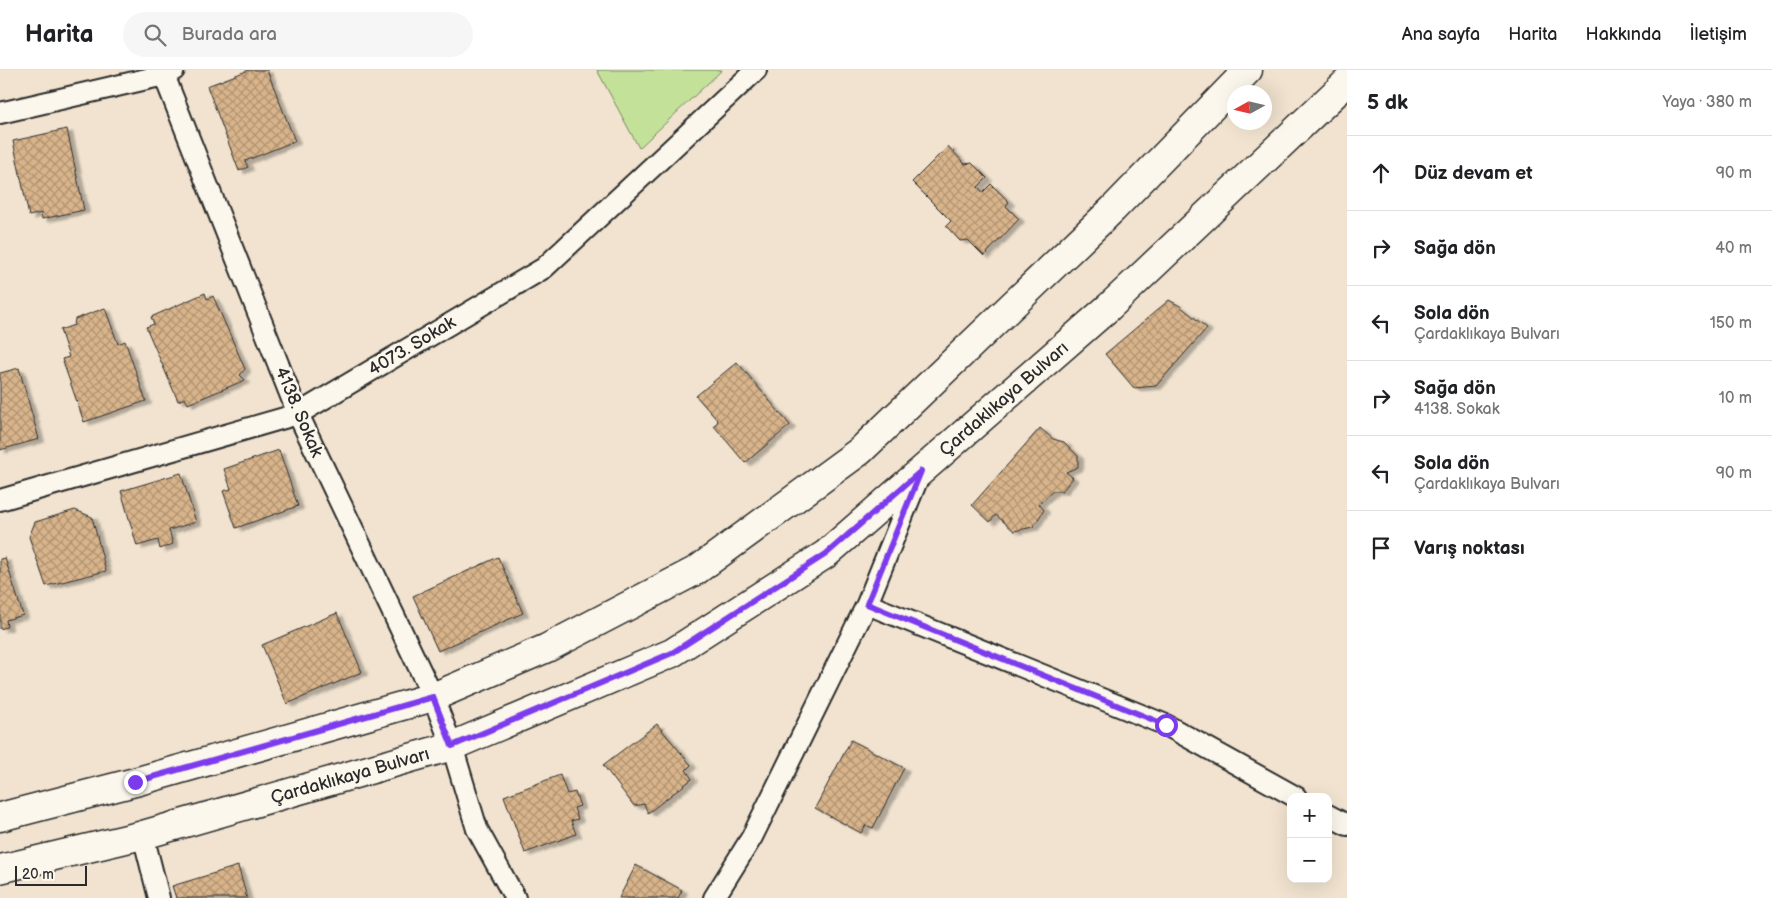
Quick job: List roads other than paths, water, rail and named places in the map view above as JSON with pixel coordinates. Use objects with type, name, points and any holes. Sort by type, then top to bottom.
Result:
[{"type":"main road","points":[[0,817],[135,782],[433,697],[547,648],[697,570],[860,450],[1113,209],[1248,70]]},
{"type":"main road","name":"Çardaklıkaya Bulvarı","points":[[0,869],[143,835],[452,746],[672,653],[826,554],[1109,307],[1347,82]]},
{"type":"street","name":"4073. Sokak","points":[[0,500],[298,414],[544,268],[756,70]]},
{"type":"street","name":"4138. Sokak","points":[[166,72],[298,414],[433,697],[452,746],[477,829],[515,898]]},
{"type":"street","points":[[0,113],[166,72]]},
{"type":"street","points":[[714,898],[752,837],[867,604],[921,471]]},
{"type":"street","points":[[867,604],[1166,725],[1289,793]]},
{"type":"street","points":[[1332,817],[1347,825]]},
{"type":"street","points":[[143,835],[159,898]]}]
